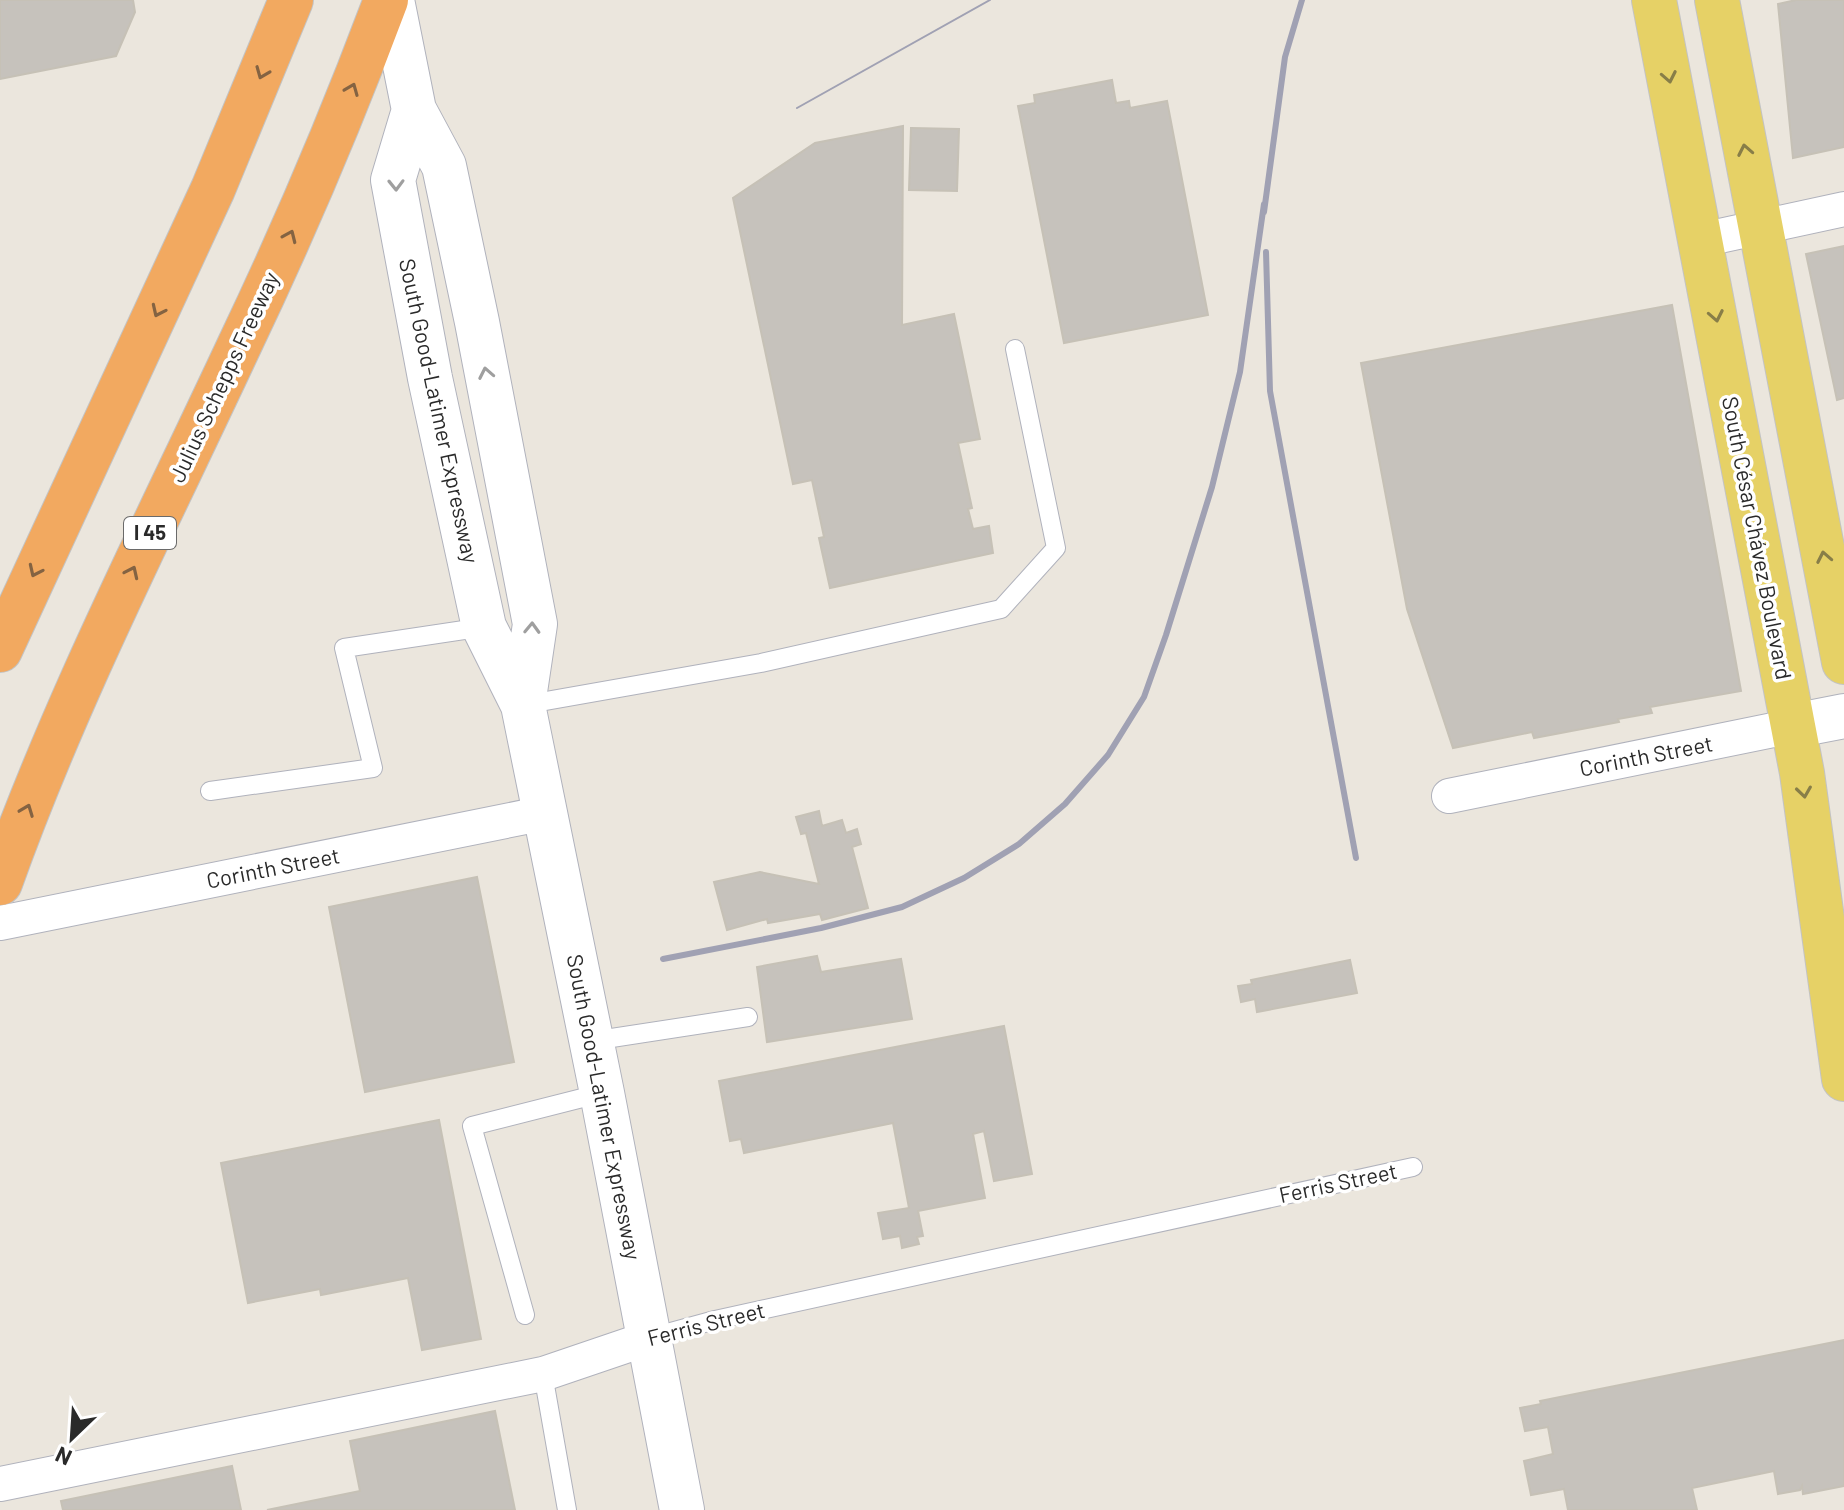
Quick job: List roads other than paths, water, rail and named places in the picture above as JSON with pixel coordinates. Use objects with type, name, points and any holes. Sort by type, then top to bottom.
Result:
[{"type":"highway","points":[[0,650],[207,203],[291,0]]},
{"type":"highway","name":"Julius Schepps Freeway","points":[[0,883],[64,720],[312,187],[389,0]]},
{"type":"main road","name":"South Good-Latimer Expressway","points":[[389,0],[414,110],[444,166],[535,624],[523,705]]},
{"type":"main road","name":"South César Chávez Boulevard","points":[[1654,0],[1802,773],[1844,1079]]},
{"type":"main road","points":[[1717,0],[1844,662]]},
{"type":"main road","name":"South Good-Latimer Expressway","points":[[414,110],[393,180],[430,378],[484,627],[523,705],[592,1041],[682,1510]]},
{"type":"main road","name":"Corinth Street","points":[[1793,726],[1844,716]]},
{"type":"street","points":[[1701,240],[1844,209]]},
{"type":"street","name":"Corinth Street","points":[[1449,796],[1793,726]]},
{"type":"street","name":"Corinth Street","points":[[0,923],[545,813]]},
{"type":"street","name":"Ferris Street","points":[[0,1484],[543,1374],[649,1338]]},
{"type":"lane","points":[[523,705],[761,663],[1001,609],[1056,548],[1015,349]]},
{"type":"lane","points":[[210,791],[373,768],[344,648],[484,627]]},
{"type":"lane","points":[[592,1041],[748,1017]]},
{"type":"lane","points":[[525,1315],[472,1126],[602,1093]]},
{"type":"lane","name":"Ferris Street","points":[[649,1338],[715,1320],[1413,1167]]},
{"type":"lane","points":[[543,1374],[567,1510]]},
{"type":"tram line","points":[[797,108],[990,0]]},
{"type":"railway","points":[[1264,212],[1285,57],[1302,0]]},
{"type":"railway","points":[[663,959],[821,928],[902,907],[964,878],[1019,844],[1065,804],[1108,755],[1144,697],[1212,487],[1240,372],[1264,204]]},
{"type":"railway","points":[[1266,252],[1270,391],[1356,858]]}]
